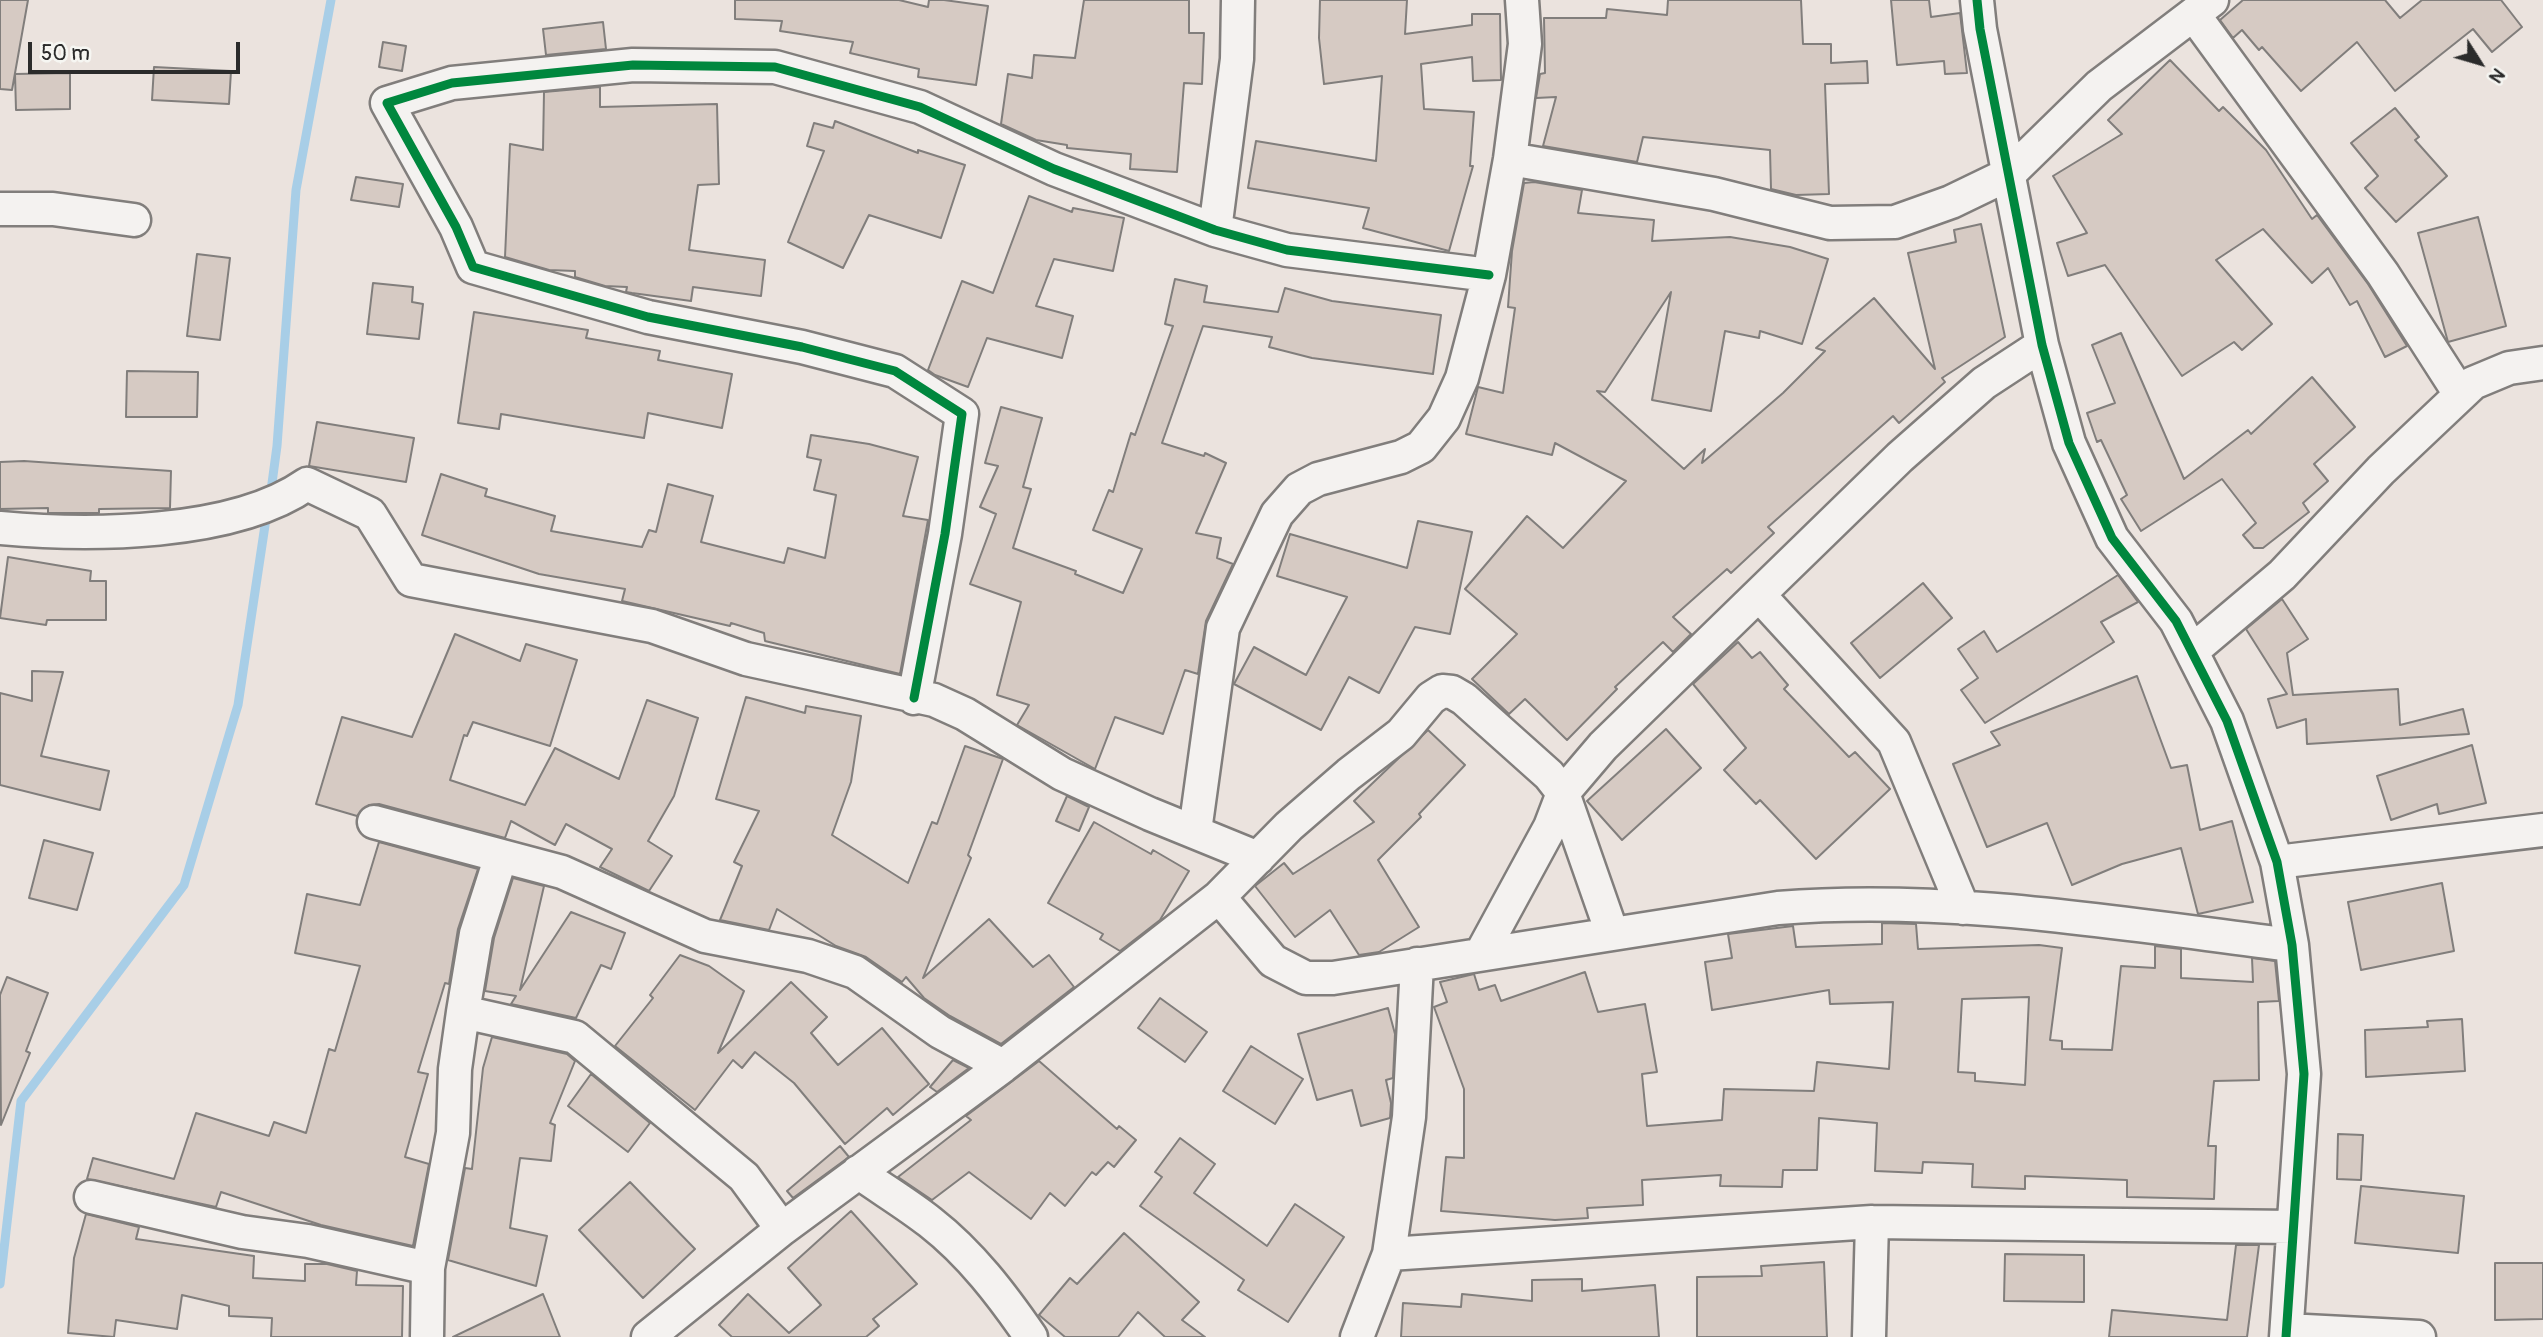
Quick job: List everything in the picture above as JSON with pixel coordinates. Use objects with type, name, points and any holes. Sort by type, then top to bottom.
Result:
[{"type":"street","points":[[1215,230],[1237,59],[1238,0]]},
{"type":"street","points":[[1195,831],[1223,628],[1278,514],[1299,489],[1341,470],[1401,457],[1421,447],[1444,418],[1462,379],[1489,275],[1510,159],[1525,44],[1522,0]]},
{"type":"street","points":[[1977,0],[1980,29],[2042,345],[2069,443],[2112,538],[2176,621],[2227,720],[2277,862],[2292,945],[2304,1074],[2286,1334],[2419,1337]]},
{"type":"street","points":[[1510,159],[1714,194],[1830,223],[1872,225],[1918,216],[2009,174],[2099,86],[2203,7],[2383,274],[2460,394]]},
{"type":"street","points":[[914,698],[945,534],[962,414],[895,371],[802,346],[648,317],[473,267],[456,227],[387,103],[452,83],[633,65],[775,67],[920,107],[1055,169],[1215,230],[1287,250],[1489,275]]},
{"type":"street","points":[[0,209],[53,209],[134,220]]},
{"type":"street","points":[[1481,954],[1550,827],[1563,793],[1603,746],[1900,457],[1984,383],[2042,345]]},
{"type":"street","points":[[2192,651],[2282,575],[2381,470],[2473,383],[2509,368],[2543,363]]},
{"type":"street","points":[[0,528],[65,534],[228,518],[287,498],[307,484],[370,514],[411,580],[652,626],[746,659],[914,698],[934,700],[965,714],[1062,774],[1258,858]]},
{"type":"street","points":[[1759,595],[1894,742],[1963,908]]},
{"type":"street","points":[[648,1337],[782,1230],[1003,1066],[1219,897],[1349,774],[1401,734],[1430,698],[1442,691],[1452,692],[1464,699],[1549,775],[1563,793],[1612,933]]},
{"type":"street","points":[[374,822],[562,872],[705,936],[808,956],[855,972],[940,1032],[1003,1066]]},
{"type":"street","points":[[2277,862],[2543,830]]},
{"type":"street","points":[[427,1337],[428,1268],[453,1133],[455,1069],[475,934],[501,856]]},
{"type":"street","points":[[1219,897],[1273,961],[1306,978],[1333,978],[1778,908],[1851,902],[1963,908],[2080,919],[2292,945]]},
{"type":"street","points":[[1357,1337],[1389,1254],[1409,1117],[1417,964]]},
{"type":"street","points":[[463,1012],[575,1037],[744,1177],[782,1230]]},
{"type":"street","points":[[858,1172],[931,1223],[963,1252],[990,1280],[1031,1337]]},
{"type":"street","points":[[91,1197],[242,1232],[308,1241],[428,1268]]},
{"type":"street","points":[[1389,1254],[1872,1222],[2293,1227]]},
{"type":"street","points":[[1869,1337],[1872,1222]]},
{"type":"building","points":[[0,0],[28,0],[12,90],[0,89]]},
{"type":"building","points":[[735,0],[899,0],[928,7],[929,0],[944,0],[988,6],[976,85],[918,77],[919,69],[850,53],[853,42],[780,31],[782,21],[735,19]]},
{"type":"building","points":[[1084,0],[1189,0],[1189,33],[1204,33],[1202,84],[1184,83],[1177,172],[1130,169],[1131,154],[1067,148],[1067,145],[1036,140],[1001,124],[1008,74],[1032,78],[1034,55],[1075,58]]},
{"type":"building","points":[[1320,0],[1407,0],[1405,34],[1472,25],[1472,14],[1500,14],[1501,80],[1473,81],[1472,57],[1421,64],[1424,109],[1474,112],[1470,166],[1473,166],[1449,251],[1363,228],[1369,208],[1248,188],[1256,141],[1376,161],[1382,76],[1324,84],[1319,38]]},
{"type":"building","points":[[1668,0],[1801,0],[1803,44],[1831,44],[1831,63],[1867,61],[1868,83],[1825,84],[1829,194],[1796,195],[1771,189],[1770,150],[1643,137],[1637,162],[1543,146],[1556,97],[1536,98],[1540,74],[1545,73],[1544,18],[1606,18],[1607,9],[1667,15]]},
{"type":"building","points":[[1891,0],[1929,0],[1931,17],[1960,13],[1967,73],[1945,74],[1944,61],[1897,65]]},
{"type":"building","points":[[2243,0],[2385,0],[2400,18],[2422,0],[2501,0],[2522,27],[2492,52],[2473,29],[2395,91],[2357,42],[2301,91],[2262,47],[2259,50],[2242,30],[2233,38],[2220,20]]},
{"type":"building","points":[[603,22],[606,49],[546,55],[543,29]]},
{"type":"building","points":[[383,42],[406,46],[402,71],[379,67]]},
{"type":"building","points":[[2170,60],[2219,111],[2223,107],[2266,150],[2312,219],[2317,215],[2368,284],[2407,346],[2385,357],[2357,301],[2350,305],[2328,268],[2312,283],[2263,229],[2216,260],[2272,324],[2242,350],[2234,342],[2182,376],[2105,265],[2068,276],[2057,243],[2087,233],[2053,176],[2122,134],[2108,120]]},
{"type":"building","points":[[154,67],[231,71],[229,104],[152,100]]},
{"type":"building","points":[[70,73],[70,109],[16,110],[15,74]]},
{"type":"building","points":[[600,87],[600,107],[717,104],[719,184],[698,185],[689,250],[765,260],[761,296],[693,287],[691,301],[632,293],[626,292],[627,287],[605,286],[575,277],[575,271],[549,270],[505,257],[510,144],[543,150],[544,92]]},
{"type":"building","points":[[2395,108],[2419,137],[2415,140],[2447,176],[2396,222],[2365,188],[2378,176],[2351,143]]},
{"type":"building","points":[[835,121],[918,153],[918,150],[965,165],[941,238],[869,215],[843,268],[788,242],[824,151],[807,146],[814,123],[833,128]]},
{"type":"building","points":[[356,177],[403,184],[399,207],[351,200]]},
{"type":"building","points":[[1534,182],[1582,190],[1578,213],[1654,220],[1652,241],[1730,237],[1790,247],[1828,259],[1802,344],[1760,331],[1759,338],[1725,331],[1711,411],[1652,400],[1671,292],[1605,392],[1597,391],[1684,469],[1705,449],[1702,463],[1783,393],[1825,351],[1816,348],[1874,298],[1935,369],[1908,253],[1956,242],[1954,230],[1981,224],[2005,337],[1942,378],[1945,382],[1899,423],[1893,416],[1768,527],[1774,533],[1731,573],[1727,569],[1673,617],[1691,634],[1673,652],[1663,642],[1615,687],[1617,689],[1567,740],[1525,699],[1509,714],[1472,679],[1517,634],[1465,589],[1527,516],[1563,548],[1626,481],[1555,443],[1552,455],[1466,434],[1478,387],[1503,393],[1515,308],[1508,307],[1512,251],[1524,183]]},
{"type":"building","points":[[1029,196],[1072,212],[1073,208],[1124,218],[1113,271],[1054,259],[1036,306],[1073,316],[1062,358],[987,338],[968,387],[935,375],[928,370],[962,281],[993,293]]},
{"type":"building","points":[[2478,217],[2506,326],[2448,342],[2418,233]]},
{"type":"building","points":[[197,254],[230,258],[220,340],[187,336]]},
{"type":"building","points":[[1175,279],[1207,286],[1204,302],[1278,312],[1285,288],[1332,301],[1441,315],[1433,374],[1312,358],[1269,347],[1272,337],[1203,326],[1162,443],[1204,456],[1205,453],[1226,463],[1196,533],[1221,538],[1217,558],[1233,564],[1206,621],[1198,674],[1185,670],[1163,734],[1115,717],[1095,769],[1017,725],[1029,705],[997,695],[1021,602],[970,584],[996,514],[980,507],[998,466],[985,463],[1001,407],[1042,418],[1023,487],[1031,489],[1013,548],[1076,571],[1075,574],[1123,593],[1142,549],[1093,530],[1109,490],[1113,492],[1131,433],[1135,435],[1173,326],[1165,324]]},
{"type":"building","points":[[373,283],[413,287],[412,302],[423,304],[419,339],[367,334]]},
{"type":"building","points":[[474,312],[588,330],[586,338],[660,351],[658,360],[732,374],[722,428],[648,413],[644,438],[501,414],[499,429],[458,423]]},
{"type":"building","points":[[2121,333],[2184,479],[2248,430],[2251,434],[2312,377],[2355,427],[2314,464],[2328,481],[2303,503],[2309,512],[2263,548],[2254,548],[2243,535],[2256,523],[2222,479],[2141,531],[2121,499],[2127,495],[2101,440],[2097,442],[2087,413],[2115,403],[2092,345]]},
{"type":"building","points":[[127,371],[198,372],[197,417],[126,417]]},
{"type":"building","points":[[317,422],[414,438],[406,482],[309,466]]},
{"type":"building","points":[[811,435],[869,444],[918,457],[903,516],[928,520],[900,674],[765,641],[764,633],[731,623],[730,626],[622,601],[625,589],[539,574],[422,535],[441,474],[487,489],[485,496],[555,516],[551,531],[642,547],[649,530],[656,532],[668,484],[713,496],[701,542],[784,563],[788,548],[825,558],[836,495],[814,490],[821,460],[807,457]]},
{"type":"building","points":[[24,461],[171,471],[170,508],[99,509],[99,513],[48,513],[48,508],[0,509],[0,462]]},
{"type":"building","points":[[1418,521],[1472,532],[1450,634],[1415,627],[1379,693],[1349,677],[1321,730],[1234,684],[1254,647],[1306,675],[1347,597],[1277,576],[1290,534],[1407,568]]},
{"type":"building","points":[[8,557],[91,571],[90,581],[106,581],[106,620],[47,620],[46,625],[0,618]]},
{"type":"building","points":[[2118,575],[2138,602],[2101,622],[2114,642],[1985,723],[1961,690],[1978,678],[1958,649],[1984,631],[1997,652]]},
{"type":"building","points":[[1923,583],[1952,618],[1880,678],[1851,643]]},
{"type":"building","points":[[2282,599],[2308,639],[2287,653],[2293,695],[2398,689],[2400,725],[2463,709],[2469,734],[2307,744],[2306,719],[2277,728],[2268,699],[2287,694],[2246,629]]},
{"type":"building","points":[[455,634],[520,661],[526,644],[577,660],[550,746],[473,722],[467,736],[464,735],[450,780],[525,805],[555,748],[619,779],[647,700],[698,718],[674,796],[648,841],[672,856],[649,891],[600,867],[612,849],[566,824],[555,845],[511,821],[505,838],[379,804],[369,805],[357,816],[316,804],[342,717],[412,737]]},
{"type":"building","points":[[1738,642],[1752,658],[1760,652],[1788,685],[1784,689],[1849,757],[1855,752],[1890,789],[1816,859],[1760,800],[1756,804],[1724,770],[1746,748],[1693,684]]},
{"type":"building","points":[[32,671],[63,672],[41,756],[109,771],[100,810],[0,785],[0,693],[32,701]]},
{"type":"building","points":[[2137,676],[2171,768],[2187,765],[2200,830],[2232,821],[2253,902],[2198,914],[2181,848],[2122,864],[2072,885],[2047,823],[1987,847],[1953,764],[2000,745],[1991,732]]},
{"type":"building","points":[[746,697],[805,713],[806,706],[861,716],[851,782],[832,835],[908,883],[932,822],[937,824],[965,746],[1003,759],[968,855],[971,858],[923,978],[989,919],[1033,967],[1049,955],[1074,987],[1001,1044],[950,1016],[924,998],[906,977],[902,982],[866,957],[836,946],[777,909],[769,930],[720,920],[742,866],[734,862],[759,811],[716,799]]},
{"type":"building","points":[[1666,729],[1701,768],[1622,840],[1587,801]]},
{"type":"building","points":[[1428,730],[1465,765],[1419,814],[1421,817],[1378,860],[1419,927],[1379,952],[1359,955],[1330,910],[1295,937],[1255,886],[1284,863],[1293,874],[1374,822],[1354,801]]},
{"type":"building","points":[[2472,745],[2486,803],[2439,814],[2437,804],[2391,820],[2377,776]]},
{"type":"building","points":[[1067,796],[1089,807],[1079,831],[1056,821]]},
{"type":"building","points":[[1094,822],[1151,854],[1153,850],[1189,871],[1160,920],[1120,951],[1100,939],[1103,934],[1048,903]]},
{"type":"building","points":[[44,840],[93,853],[77,910],[29,898]]},
{"type":"building","points":[[379,842],[478,869],[458,929],[449,984],[445,983],[418,1072],[428,1074],[405,1157],[429,1164],[413,1246],[321,1225],[221,1192],[216,1207],[87,1179],[93,1158],[174,1179],[196,1113],[269,1136],[274,1122],[306,1133],[329,1049],[335,1051],[360,966],[295,953],[307,894],[360,905]]},
{"type":"building","points":[[513,878],[544,886],[520,990],[571,912],[625,933],[611,969],[601,965],[576,1018],[511,1004],[516,996],[485,991],[494,938]]},
{"type":"building","points":[[2442,883],[2454,951],[2361,970],[2348,902]]},
{"type":"building","points":[[1882,923],[1916,924],[1918,949],[2039,945],[2062,948],[2050,1040],[2062,1041],[2062,1049],[2112,1050],[2121,966],[2155,968],[2155,946],[2181,949],[2181,978],[2253,982],[2252,958],[2275,961],[2279,1001],[2258,1002],[2259,1080],[2214,1081],[2208,1146],[2216,1146],[2214,1199],[2127,1197],[2127,1180],[2025,1176],[2025,1189],[1972,1187],[1973,1164],[1923,1162],[1922,1173],[1875,1171],[1877,1123],[1819,1118],[1817,1170],[1783,1170],[1782,1187],[1720,1186],[1721,1175],[1642,1180],[1643,1205],[1587,1208],[1588,1218],[1555,1220],[1441,1211],[1446,1157],[1464,1158],[1464,1089],[1434,1007],[1447,1002],[1440,982],[1474,974],[1479,990],[1495,985],[1501,1001],[1585,972],[1598,1012],[1645,1004],[1657,1072],[1642,1074],[1647,1126],[1722,1120],[1724,1089],[1814,1091],[1817,1062],[1889,1069],[1893,1002],[1830,1004],[1829,990],[1712,1010],[1705,962],[1732,958],[1728,934],[1793,926],[1796,947],[1882,944]],"holes":[[[2029,997],[2025,1085],[1975,1081],[1975,1073],[1958,1072],[1962,999]]]},
{"type":"building","points":[[680,955],[709,966],[744,991],[718,1053],[791,982],[827,1017],[811,1033],[838,1065],[882,1028],[929,1084],[893,1115],[887,1108],[845,1144],[794,1083],[755,1052],[742,1068],[733,1060],[695,1110],[615,1046],[653,998],[650,995]]},
{"type":"building","points":[[7,977],[48,993],[26,1051],[30,1053],[1,1125],[0,995]]},
{"type":"building","points":[[1160,998],[1207,1032],[1185,1062],[1138,1028]]},
{"type":"building","points":[[1388,1008],[1395,1034],[1393,1078],[1386,1080],[1391,1103],[1390,1118],[1361,1126],[1352,1090],[1317,1100],[1298,1034]]},
{"type":"building","points":[[2462,1019],[2465,1071],[2366,1077],[2365,1030],[2428,1027],[2427,1021]]},
{"type":"building","points":[[492,1037],[567,1054],[575,1061],[550,1123],[555,1125],[551,1161],[520,1158],[510,1228],[547,1236],[536,1286],[448,1260],[465,1168],[472,1169],[483,1068]]},
{"type":"building","points":[[1251,1046],[1303,1079],[1275,1124],[1223,1091]]},
{"type":"building","points":[[953,1060],[969,1068],[937,1092],[930,1087]]},
{"type":"building","points":[[1039,1061],[1117,1129],[1119,1126],[1136,1140],[1114,1167],[1108,1162],[1096,1175],[1092,1172],[1065,1206],[1050,1193],[1031,1219],[969,1172],[932,1200],[898,1177],[971,1120],[966,1116]]},
{"type":"building","points":[[591,1074],[650,1123],[628,1152],[568,1106]]},
{"type":"building","points":[[2338,1134],[2363,1135],[2361,1180],[2337,1179]]},
{"type":"building","points":[[1180,1138],[1215,1164],[1194,1193],[1267,1246],[1295,1204],[1344,1237],[1288,1322],[1238,1290],[1244,1280],[1140,1206],[1162,1177],[1155,1172]]},
{"type":"building","points":[[840,1146],[849,1157],[793,1198],[787,1191]]},
{"type":"building","points":[[630,1182],[695,1249],[643,1298],[579,1230]]},
{"type":"building","points":[[2361,1186],[2464,1196],[2458,1253],[2355,1243]]},
{"type":"building","points":[[851,1211],[917,1284],[873,1319],[879,1326],[866,1337],[732,1337],[719,1325],[748,1294],[789,1333],[821,1305],[788,1268]]},
{"type":"building","points":[[86,1214],[139,1227],[136,1239],[254,1256],[253,1278],[305,1281],[305,1264],[327,1264],[357,1271],[356,1285],[403,1286],[402,1337],[271,1337],[272,1318],[229,1316],[229,1306],[182,1295],[177,1329],[116,1320],[114,1337],[68,1333],[74,1258]]},
{"type":"building","points":[[1124,1233],[1199,1302],[1182,1320],[1205,1337],[1165,1337],[1138,1312],[1118,1337],[1065,1337],[1039,1315],[1070,1278],[1077,1284]]},
{"type":"building","points":[[2236,1245],[2259,1245],[2247,1337],[2109,1337],[2112,1310],[2227,1320]]},
{"type":"building","points":[[2005,1254],[2084,1255],[2084,1302],[2004,1301]]},
{"type":"building","points":[[1824,1262],[1827,1337],[1697,1337],[1697,1277],[1762,1276],[1761,1266]]},
{"type":"building","points":[[2495,1263],[2543,1263],[2543,1319],[2495,1320]]},
{"type":"building","points":[[1582,1279],[1582,1291],[1655,1285],[1659,1337],[1401,1337],[1403,1303],[1461,1307],[1462,1294],[1532,1301],[1532,1280]]},
{"type":"building","points":[[543,1294],[560,1337],[453,1337]]},
{"type":"waterway","points":[[270,498],[277,446],[296,190],[331,0]]},
{"type":"waterway","points":[[0,1284],[21,1101],[184,885],[238,705],[267,512]]},
{"type":"cycle path","points":[[1977,0],[1980,29],[2042,345],[2069,443],[2112,538],[2176,621],[2227,721],[2277,862],[2292,945],[2304,1074],[2286,1337]]},
{"type":"cycle path","points":[[914,698],[945,534],[962,414],[895,371],[802,347],[648,317],[473,267],[456,227],[387,103],[452,83],[633,65],[775,67],[920,107],[1054,169],[1215,230],[1287,250],[1489,275]]}]
